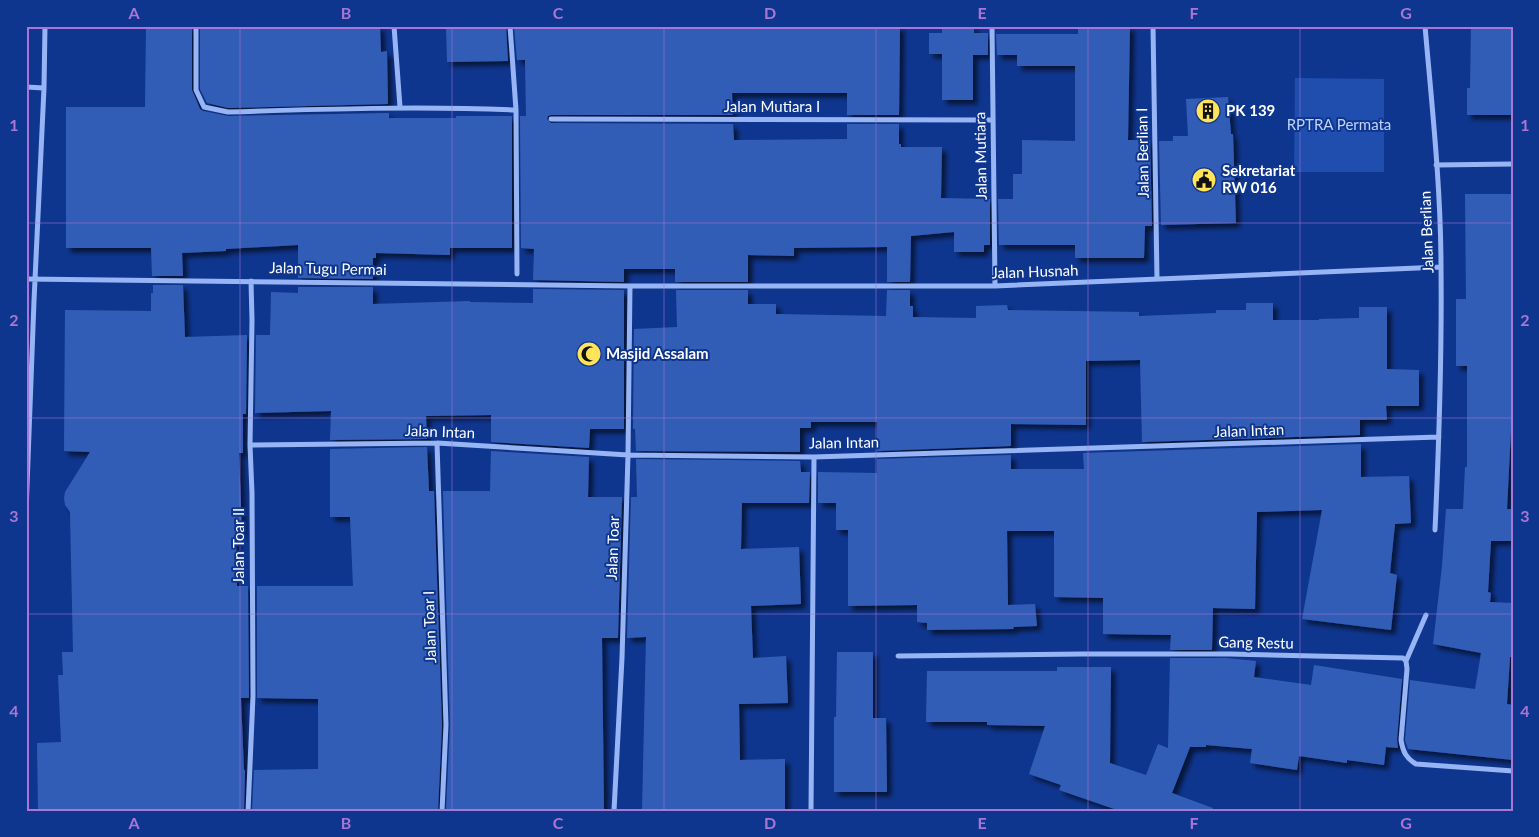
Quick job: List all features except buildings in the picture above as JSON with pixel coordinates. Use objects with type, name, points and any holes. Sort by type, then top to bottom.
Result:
[{"type":"street","points":[[26,513],[45,26]]},
{"type":"street","points":[[196,26],[196,90],[204,107],[228,112],[400,107],[516,110]]},
{"type":"street","points":[[394,26],[400,107]]},
{"type":"street","points":[[510,26],[516,110],[517,274]]},
{"type":"street","name":"Jalan Mutiara","points":[[992,26],[995,286]]},
{"type":"street","name":"Jalan Berlian I","points":[[1153,26],[1157,279]]},
{"type":"street","name":"Jalan Berlian","points":[[1425,26],[1442,267],[1436,530]]},
{"type":"street","points":[[26,87],[44,88]]},
{"type":"street","name":"Jalan Mutiara I","points":[[551,118],[992,120]]},
{"type":"street","points":[[1436,165],[1513,164]]},
{"type":"street","name":"Jalan Husnah","points":[[630,286],[995,286],[1442,267]]},
{"type":"street","name":"Jalan Tugu Permai","points":[[26,279],[630,286]]},
{"type":"street","name":"Jalan Toar II","points":[[248,811],[253,696],[250,445],[251,281]]},
{"type":"street","name":"Jalan Toar","points":[[614,811],[622,658],[628,455],[630,286]]},
{"type":"street","name":"Jalan Intan","points":[[250,445],[437,443],[628,455],[814,457],[1439,437]]},
{"type":"street","name":"Jalan Toar I","points":[[437,443],[446,726],[442,811]]},
{"type":"street","points":[[811,811],[814,457]]},
{"type":"street","points":[[1426,615],[1406,661],[1402,750],[1416,764],[1513,771]]},
{"type":"street","name":"Gang Restu","points":[[898,656],[1230,654],[1403,658],[1406,661]]},
{"type":"green space","name":"RPTRA Permata","points":[[1295,78],[1384,79],[1384,172],[1294,172]]},
{"type":"place","name":"PK 139","points":[[1208,111]]},
{"type":"place","name":"Sekretariat RW 016","points":[[1204,180]]},
{"type":"place","name":"Masjid Assalam","points":[[589,354]]}]
